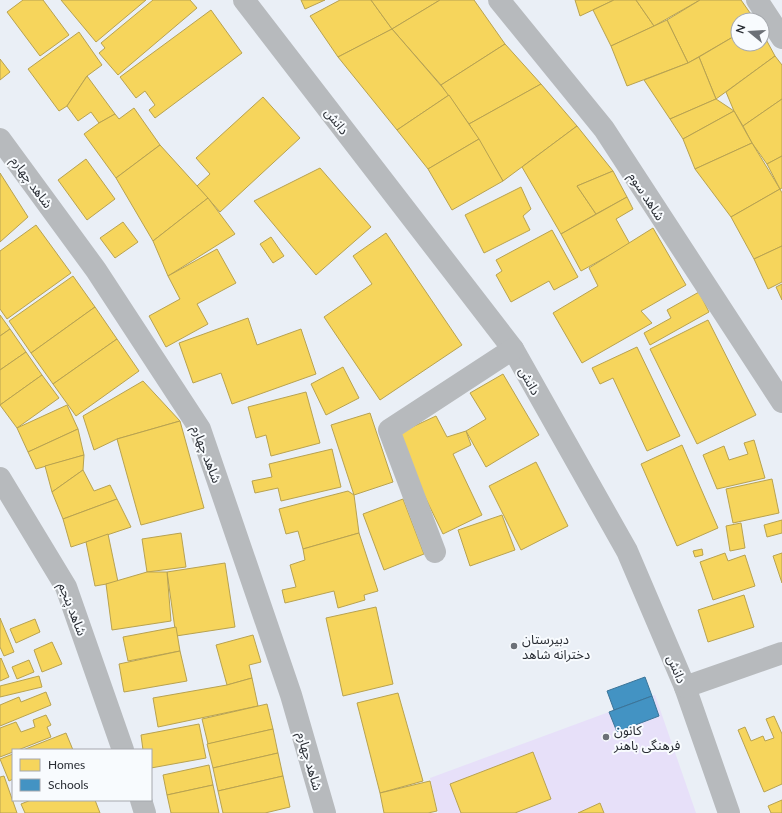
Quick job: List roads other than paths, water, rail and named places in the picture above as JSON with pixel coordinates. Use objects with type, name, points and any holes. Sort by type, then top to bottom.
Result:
[{"type":"street","name":"دانش","points":[[244,0],[512,350],[627,551],[685,687],[729,813]]},
{"type":"street","name":"شاهد سوم","points":[[499,0],[604,129],[782,402]]},
{"type":"street","points":[[757,0],[782,38]]},
{"type":"street","name":"شاهد چهارم","points":[[0,139],[96,270],[200,429],[291,695],[325,813]]},
{"type":"street","points":[[434,552],[389,430],[512,350]]},
{"type":"street","name":"شاهد پنجم","points":[[0,478],[66,586],[123,749]]},
{"type":"street","points":[[685,687],[782,653]]},
{"type":"street","points":[[141,801],[145,813]]},
{"type":"place","name":"دبیرستان دخترانه شاهد","points":[[514,646]]},
{"type":"place","name":"کانون فرهنگی باهنر","points":[[606,737]]}]
